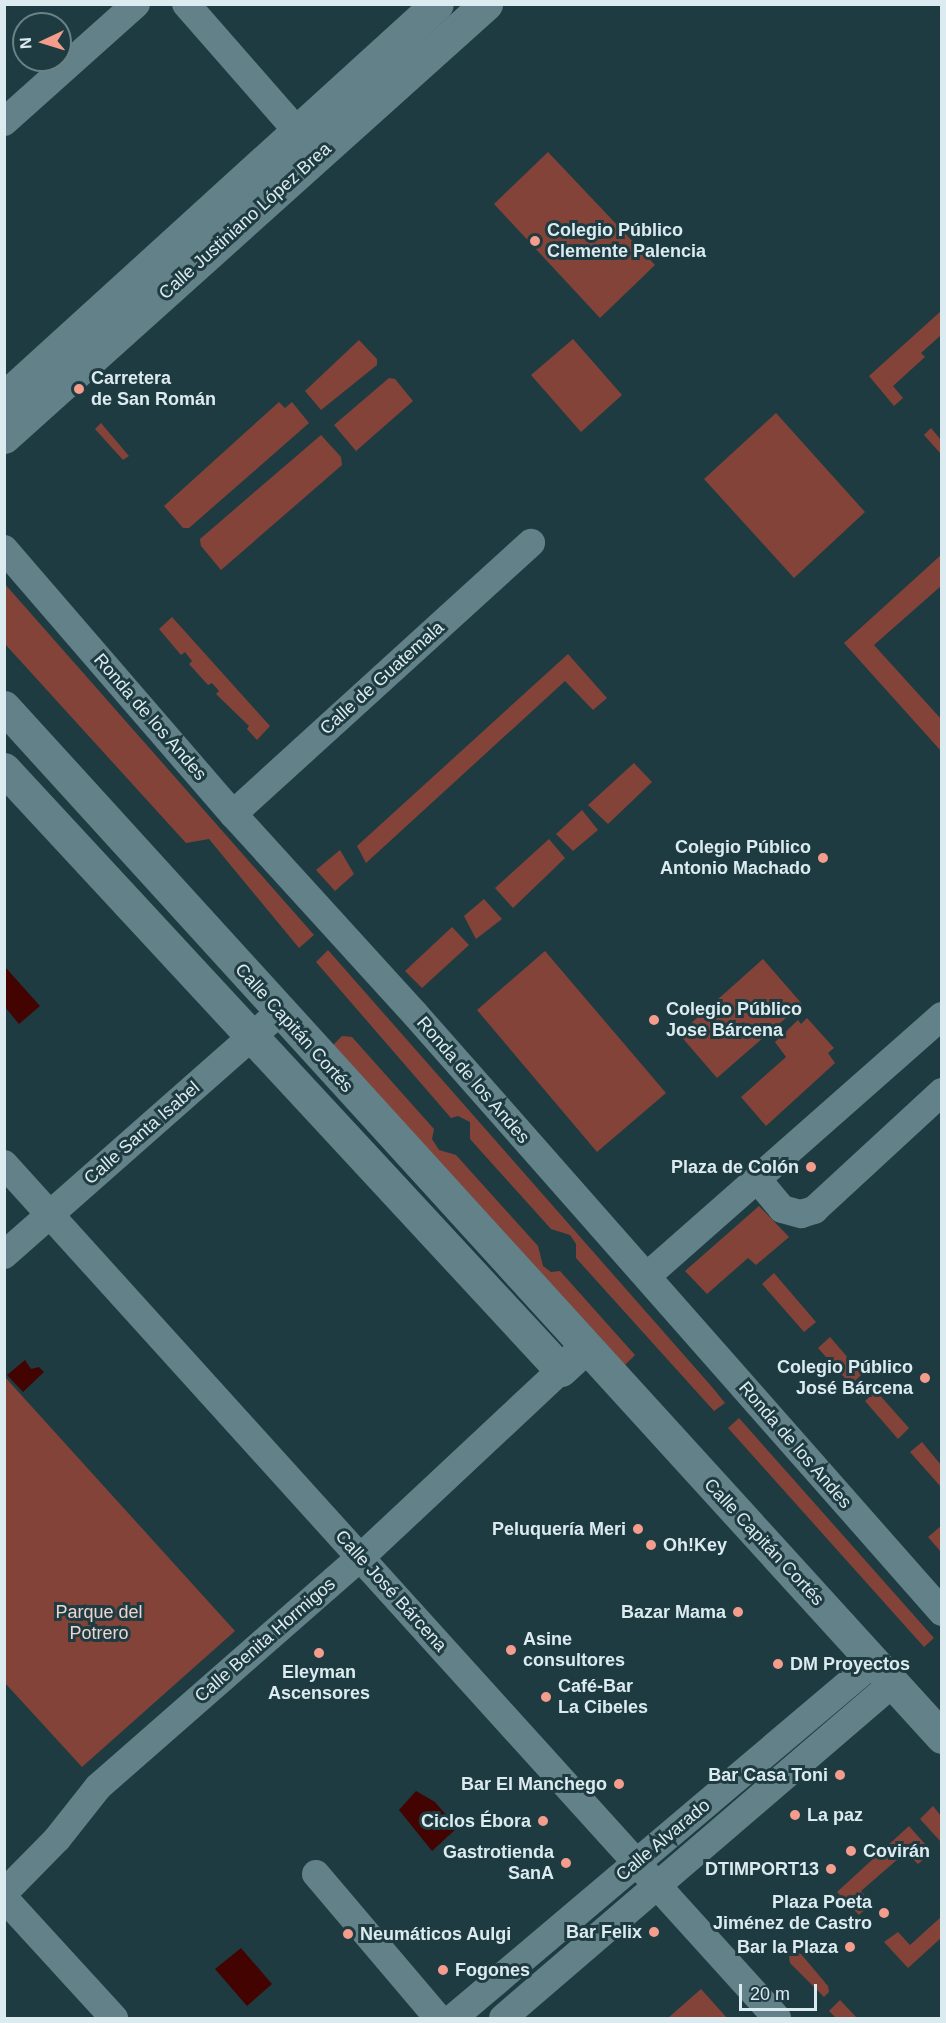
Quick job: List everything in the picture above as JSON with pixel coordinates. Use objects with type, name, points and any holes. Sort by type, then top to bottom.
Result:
[{"type":"street","points":[[4,122],[135,4]]},
{"type":"street","points":[[186,4],[298,132]]},
{"type":"street","name":"Calle Justiniano López Brea","points":[[4,398],[437,4]]},
{"type":"street","name":"Calle Justiniano López Brea","points":[[4,437],[486,4]]},
{"type":"street","name":"Calle de Guatemala","points":[[233,814],[531,543]]},
{"type":"street","name":"Ronda de los Andes","points":[[4,549],[233,814],[647,1276],[942,1612]]},
{"type":"street","name":"Calle Capitán Cortés","points":[[4,707],[942,1737]]},
{"type":"street","name":"Calle Capitán Cortés","points":[[4,769],[561,1370]]},
{"type":"street","name":"Calle Santa Isabel","points":[[4,1256],[280,1012]]},
{"type":"street","points":[[647,1276],[942,1016]]},
{"type":"street","points":[[754,1182],[782,1209],[801,1214],[814,1210],[942,1092]]},
{"type":"street","name":"Calle José Bárcena","points":[[4,1164],[777,2019]]},
{"type":"street","points":[[561,1370],[586,1347]]},
{"type":"street","name":"Calle Benita Hormigos","points":[[4,1893],[57,1839],[98,1787],[360,1557],[561,1370]]},
{"type":"street","name":"Calle Alvarado","points":[[453,2019],[636,1863],[883,1672]]},
{"type":"street","name":"Calle Alvarado","points":[[503,2019],[657,1886],[883,1672]]},
{"type":"street","points":[[316,1874],[438,2019]]},
{"type":"street","points":[[4,1898],[114,2019]]},
{"type":"green space","points":[[548,152],[655,265],[600,318],[494,204]]},
{"type":"green space","points":[[941,311],[941,335],[921,353],[925,357],[893,386],[903,398],[894,406],[869,376]]},
{"type":"green space","points":[[573,339],[622,395],[581,432],[531,375]]},
{"type":"green space","points":[[359,340],[377,359],[377,365],[321,410],[305,391]]},
{"type":"green space","points":[[389,378],[395,379],[413,401],[356,451],[334,425]]},
{"type":"green space","points":[[279,402],[285,408],[292,402],[309,423],[189,528],[183,528],[164,506]]},
{"type":"green space","points":[[776,413],[865,512],[794,578],[704,479]]},
{"type":"green space","points":[[101,423],[129,456],[123,460],[95,429]]},
{"type":"green space","points":[[931,428],[941,440],[941,454],[924,435]]},
{"type":"green space","points":[[321,435],[341,457],[342,465],[221,570],[201,546],[200,539]]},
{"type":"green space","points":[[941,555],[941,586],[874,645],[941,719],[941,751],[844,643]]},
{"type":"green space","points":[[4,583],[314,935],[299,948],[209,839],[186,843],[5,644]]},
{"type":"green space","points":[[172,617],[270,726],[257,740],[247,729],[249,726],[216,694],[219,691],[212,683],[208,685],[189,664],[192,661],[185,652],[181,655],[159,629]]},
{"type":"green space","points":[[568,654],[607,698],[593,710],[565,681],[366,863],[357,846]]},
{"type":"green space","points":[[634,763],[652,782],[608,824],[588,805]]},
{"type":"green space","points":[[582,810],[598,830],[573,851],[556,834]]},
{"type":"green space","points":[[549,839],[565,858],[513,908],[495,888]]},
{"type":"green space","points":[[340,850],[354,874],[335,891],[316,870]]},
{"type":"green space","points":[[484,899],[502,919],[476,939],[464,916]]},
{"type":"green space","points":[[452,927],[469,945],[422,988],[405,971]]},
{"type":"green space","points":[[328,950],[725,1403],[714,1411],[576,1258],[576,1244],[570,1235],[551,1229],[470,1139],[470,1122],[458,1116],[451,1118],[316,962]]},
{"type":"green space","points":[[545,951],[666,1093],[597,1152],[477,1010]]},
{"type":"green space","points":[[763,959],[802,1004],[717,1078],[679,1034]]},
{"type":"green space","points":[[807,1018],[834,1048],[828,1053],[835,1063],[766,1126],[741,1097],[786,1057],[775,1042],[798,1020],[801,1024]]},
{"type":"green space","points":[[342,1036],[352,1037],[434,1129],[432,1139],[439,1150],[456,1155],[538,1246],[543,1266],[551,1272],[560,1271],[635,1355],[625,1365],[333,1045]]},
{"type":"green space","points":[[759,1206],[789,1237],[756,1265],[748,1258],[707,1294],[685,1271]]},
{"type":"green space","points":[[774,1273],[816,1322],[804,1332],[762,1284]]},
{"type":"green space","points":[[830,1337],[862,1374],[851,1385],[818,1348]]},
{"type":"green space","name":"Parque del Potrero","points":[[4,1376],[235,1631],[82,1767],[5,1683]]},
{"type":"green space","points":[[876,1391],[909,1428],[898,1439],[865,1401]]},
{"type":"green space","points":[[739,1418],[934,1638],[924,1647],[728,1428]]},
{"type":"green space","points":[[922,1442],[941,1465],[941,1487],[910,1452]]},
{"type":"green space","points":[[941,1526],[941,1552],[928,1537]]},
{"type":"green space","points":[[933,1806],[941,1816],[941,1842],[920,1819]]},
{"type":"green space","points":[[909,1826],[932,1852],[918,1864],[906,1852],[861,1891],[872,1903],[859,1915],[837,1892]]},
{"type":"green space","points":[[941,1917],[941,1938],[908,1968],[884,1942],[898,1932],[910,1945]]},
{"type":"green space","points":[[795,1952],[801,1954],[828,1986],[829,1992],[824,1997],[790,1963],[789,1957]]},
{"type":"green space","points":[[701,1989],[727,2018],[668,2018]]},
{"type":"green space","points":[[840,2000],[857,2018],[836,2018],[829,2011]]},
{"type":"shaded area","points":[[6,968],[40,1006],[19,1024],[5,1007]]},
{"type":"shaded area","points":[[25,1360],[31,1369],[39,1367],[44,1372],[23,1392],[7,1375]]},
{"type":"shaded area","points":[[416,1791],[435,1802],[457,1828],[432,1851],[399,1810]]},
{"type":"shaded area","points":[[241,1948],[272,1984],[247,2006],[215,1969]]},
{"type":"place","name":"Colegio Público Clemente Palencia","points":[[535,241]]},
{"type":"place","name":"Carretera de San Román","points":[[79,389]]},
{"type":"place","name":"Colegio Público Antonio Machado","points":[[823,858]]},
{"type":"place","name":"Colegio Público Jose Bárcena","points":[[654,1020]]},
{"type":"place","name":"Plaza de Colón","points":[[811,1167]]},
{"type":"place","name":"Colegio Público José Bárcena","points":[[925,1378]]},
{"type":"place","name":"Peluquería Meri","points":[[638,1529]]},
{"type":"place","name":"Oh!Key","points":[[651,1545]]},
{"type":"place","name":"Bazar Mama","points":[[738,1612]]},
{"type":"place","name":"Asine consultores","points":[[511,1650]]},
{"type":"place","name":"Eleyman Ascensores","points":[[319,1653]]},
{"type":"place","name":"DM Proyectos","points":[[778,1664]]},
{"type":"place","name":"Café-Bar La Cibeles","points":[[546,1697]]},
{"type":"place","name":"Bar Casa Toni","points":[[840,1775]]},
{"type":"place","name":"Bar El Manchego","points":[[619,1784]]},
{"type":"place","name":"La paz","points":[[795,1815]]},
{"type":"place","name":"Ciclos Ébora","points":[[543,1821]]},
{"type":"place","name":"Covirán","points":[[851,1851]]},
{"type":"place","name":"Gastrotienda SanA","points":[[566,1863]]},
{"type":"place","name":"DTIMPORT13","points":[[831,1869]]},
{"type":"place","name":"Plaza Poeta Jiménez de Castro","points":[[884,1913]]},
{"type":"place","name":"Bar Felix","points":[[654,1932]]},
{"type":"place","name":"Neumáticos Aulgi","points":[[348,1934]]},
{"type":"place","name":"Bar la Plaza","points":[[850,1947]]},
{"type":"place","name":"Fogones","points":[[443,1970]]}]
